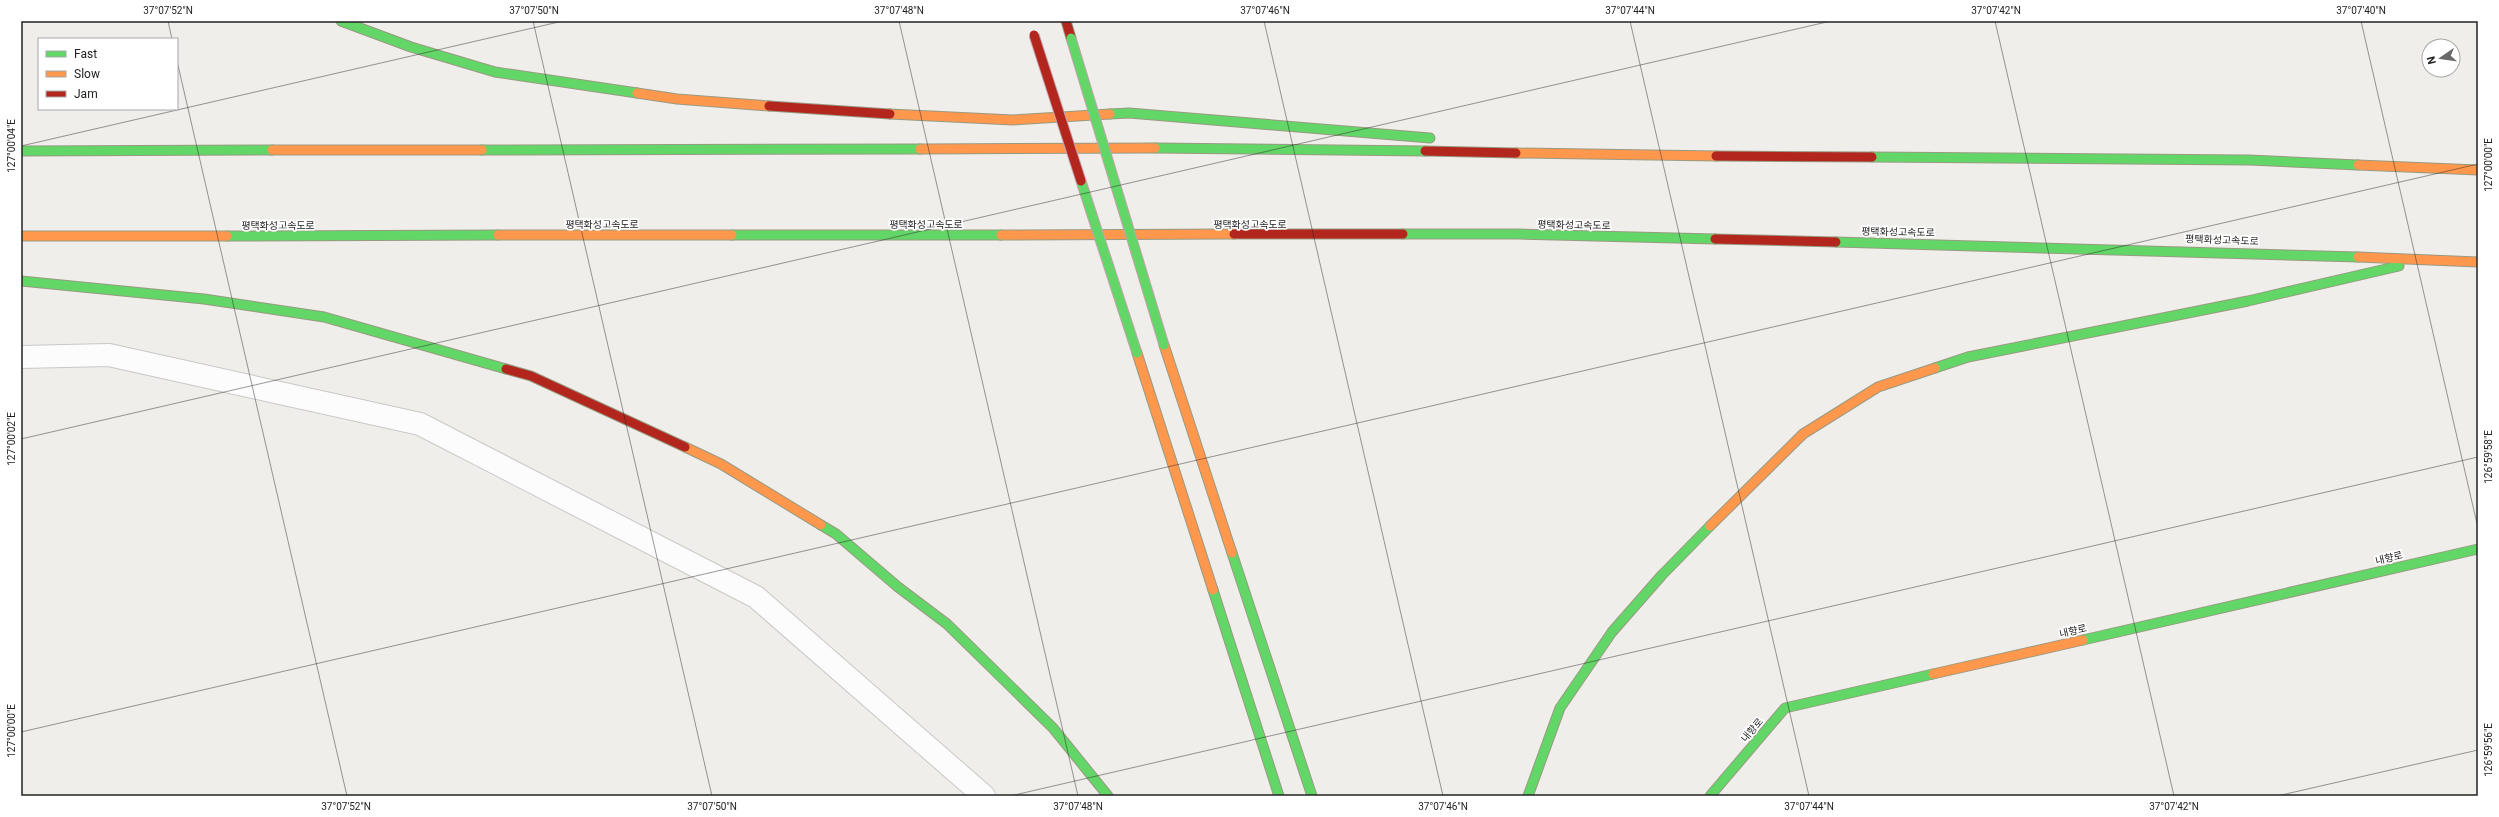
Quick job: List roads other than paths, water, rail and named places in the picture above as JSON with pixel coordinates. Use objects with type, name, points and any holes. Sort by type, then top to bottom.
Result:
[{"type":"main road","points":[[341,21],[411,47],[495,72],[677,99],[870,113],[1012,120],[1129,113],[1438,138]]},
{"type":"main road","points":[[1066,21],[1164,345],[1312,796]]},
{"type":"main road","points":[[1033,31],[1279,796]]},
{"type":"main road","points":[[1486,142],[1636,155]]},
{"type":"main road","points":[[21,151],[1254,148],[1636,155],[2249,160],[2478,170]]},
{"type":"main road","name":"평택화성고속도로","points":[[21,236],[1518,234],[2254,252],[2478,262]]},
{"type":"main road","points":[[1528,796],[1560,708],[1612,632],[1684,552],[1803,434],[1878,387],[1968,357],[2248,301],[2426,260]]},
{"type":"main road","points":[[21,281],[44,282],[204,299],[324,317],[531,376],[638,424],[721,464],[836,534],[898,587],[947,624],[1053,728],[1108,796]]},
{"type":"main road","name":"내향로","points":[[1710,796],[1785,708],[2478,549]]},
{"type":"street","points":[[21,357],[109,355],[420,424],[756,597],[984,796]]}]
